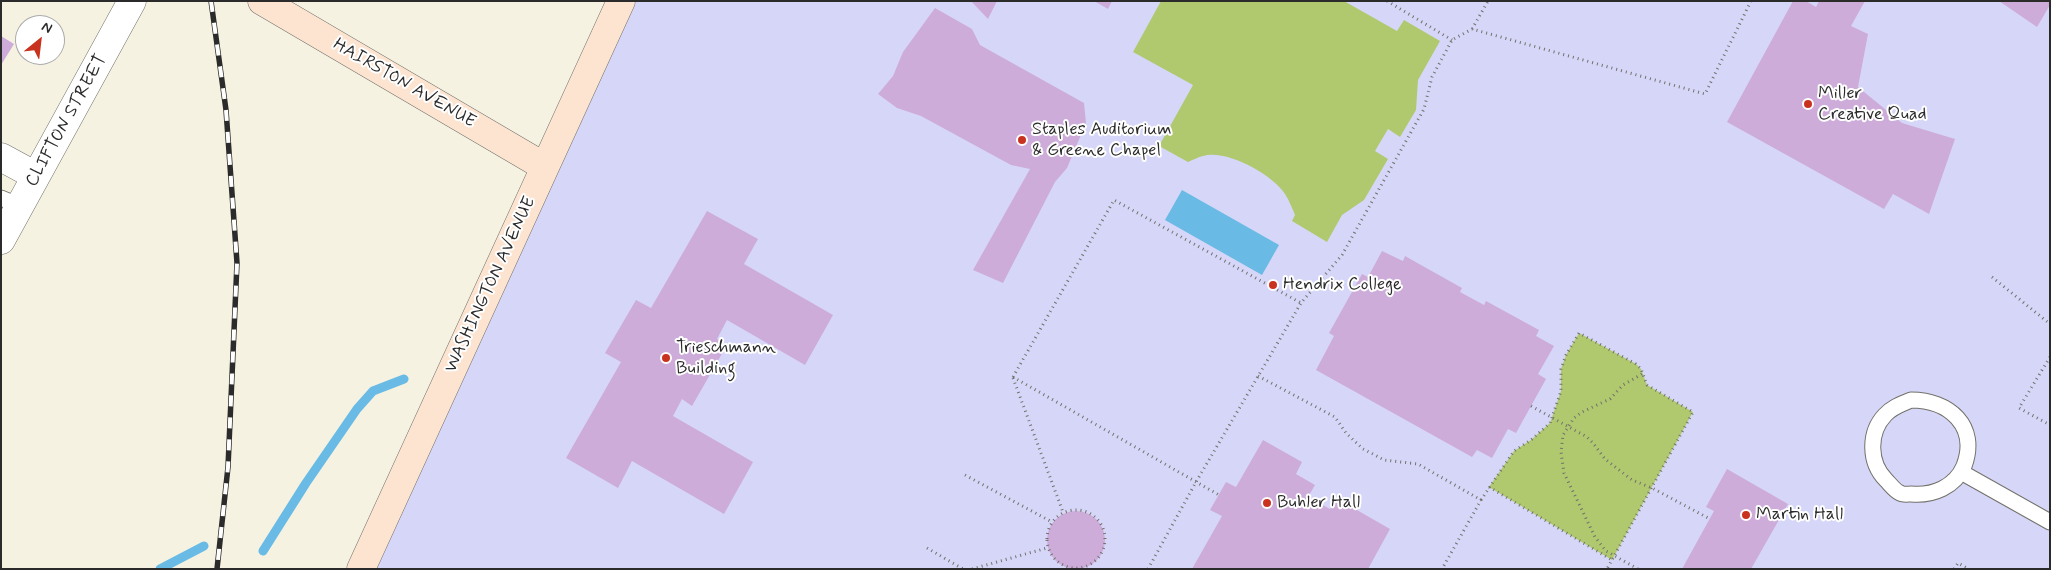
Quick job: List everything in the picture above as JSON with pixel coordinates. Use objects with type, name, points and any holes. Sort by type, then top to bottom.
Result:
[{"type":"street","name":"CLIFTON STREET","points":[[1,240],[10,202],[36,176],[132,1]]},
{"type":"street","name":"HAIRSTON AVENUE","points":[[262,1],[545,167]]},
{"type":"street","name":"WASHINGTON AVENUE","points":[[361,569],[621,1]]},
{"type":"street","points":[[1,157],[36,176]]},
{"type":"lane","points":[[1911,400],[1927,400],[1942,405],[1954,414],[1963,427],[1968,442],[1967,457],[1961,472],[1951,484],[1937,492],[1922,495],[1900,494],[1881,475],[1874,460],[1872,445],[1876,429],[1884,416],[1896,406],[1911,400]]},
{"type":"lane","points":[[1961,472],[2050,522]]},
{"type":"path","points":[[1388,1],[1452,40]]},
{"type":"path","points":[[1148,569],[1196,482],[1301,303],[1342,255],[1424,109],[1428,86],[1452,40],[1472,29],[1488,1]]},
{"type":"path","points":[[1472,29],[1705,94],[1751,1]]},
{"type":"path","points":[[1013,377],[1114,200],[1301,303]]},
{"type":"path","points":[[1992,277],[2050,324]]},
{"type":"path","points":[[1442,569],[1488,486],[1514,451],[1531,440],[1550,423],[1561,391],[1561,369],[1578,333],[1636,364],[1647,385],[1693,412],[1607,569]]},
{"type":"path","points":[[2050,357],[2019,408],[2050,424]]},
{"type":"path","points":[[1638,569],[1606,551],[1590,528],[1580,502],[1564,473],[1561,452],[1563,435],[1567,427],[1582,412],[1610,398],[1623,385],[1642,374]]},
{"type":"path","points":[[1258,376],[1335,417],[1346,434],[1363,449],[1384,460],[1418,464],[1481,500]]},
{"type":"path","points":[[1013,377],[1218,495]]},
{"type":"path","points":[[1013,377],[1063,512]]},
{"type":"path","points":[[1531,406],[1593,443],[1605,459],[1632,480],[1652,488],[1710,519]]},
{"type":"path","points":[[965,475],[1052,522]]},
{"type":"path","points":[[1488,486],[1612,560]]},
{"type":"path","points":[[1070,510],[1090,513],[1103,527],[1105,546],[1095,562],[1078,568],[1068,568],[1059,563],[1047,548],[1046,538],[1052,522],[1063,512],[1070,510]]},
{"type":"path","points":[[927,548],[963,569]]},
{"type":"path","points":[[972,569],[1047,548]]},
{"type":"path","points":[[1954,569],[1958,562],[1969,569]]},
{"type":"shaded area","name":"Hendrix College","points":[[630,1],[2050,1],[2050,569],[361,569]]},
{"type":"green space","points":[[1161,1],[1344,1],[1397,31],[1404,20],[1440,41],[1418,80],[1416,110],[1400,137],[1388,129],[1375,151],[1388,159],[1364,200],[1342,215],[1327,242],[1292,221],[1295,215],[1285,194],[1279,186],[1259,171],[1224,156],[1203,156],[1188,162],[1159,146],[1193,85],[1133,52]]},
{"type":"green space","points":[[1579,333],[1636,364],[1641,369],[1647,385],[1693,412],[1612,560],[1489,487],[1514,451],[1531,440],[1550,423],[1561,391],[1561,369],[1566,355]]},
{"type":"water","points":[[1182,190],[1279,245],[1262,275],[1165,220]]},
{"type":"building","points":[[971,1],[997,1],[988,19]]},
{"type":"building","points":[[1094,1],[1112,1],[1108,9]]},
{"type":"building","name":"Miller Creative Quad","points":[[1793,1],[1806,1],[1816,7],[1819,1],[1865,1],[1851,26],[1868,34],[1858,87],[1902,123],[1955,139],[1929,214],[1893,194],[1884,209],[1727,122]]},
{"type":"building","points":[[1999,1],[2050,1],[2050,5],[2037,27]]},
{"type":"building","name":"Staples Auditorium & Greene Chapel","points":[[935,8],[972,29],[980,45],[1084,103],[1086,123],[1067,168],[1055,182],[1003,283],[973,270],[1030,169],[1011,165],[921,116],[897,108],[878,94],[893,76],[903,52]]},
{"type":"building","points":[[1,36],[14,44],[1,65]]},
{"type":"building","name":"Trieschmann Building","points":[[707,211],[758,239],[744,264],[833,315],[805,365],[727,320],[717,339],[727,345],[692,406],[682,399],[673,416],[753,462],[724,514],[632,461],[618,488],[566,458],[621,362],[605,353],[636,300],[651,308]]},
{"type":"building","points":[[1382,251],[1403,261],[1405,256],[1462,288],[1460,292],[1484,305],[1486,301],[1539,330],[1536,336],[1554,346],[1538,374],[1546,379],[1516,433],[1508,429],[1492,458],[1477,450],[1472,457],[1316,370],[1334,336],[1329,333],[1362,274],[1368,277]]},
{"type":"building","name":"Buhler Hall","points":[[1263,440],[1302,462],[1296,474],[1315,485],[1308,497],[1330,509],[1336,498],[1390,529],[1368,569],[1192,569],[1222,516],[1210,510],[1226,482],[1236,487]]},
{"type":"building","name":"Martin Hall","points":[[1727,469],[1788,504],[1751,569],[1682,569],[1714,511],[1706,507]]},
{"type":"building","points":[[1076,511],[1087,513],[1097,519],[1103,529],[1105,540],[1103,551],[1097,561],[1087,567],[1076,569],[1065,567],[1055,561],[1049,551],[1047,540],[1049,529],[1055,519],[1065,513]]},
{"type":"waterway","points":[[263,551],[306,483],[357,409],[373,391],[404,379]]},
{"type":"waterway","points":[[160,569],[204,546]]},
{"type":"railway","points":[[211,1],[226,110],[237,263],[228,467],[217,569]]},
{"type":"place","name":"Miller Creative Quad","points":[[1808,104]]},
{"type":"place","name":"Staples Auditorium & Greene Chapel","points":[[1022,140]]},
{"type":"place","name":"Hendrix College","points":[[1273,285]]},
{"type":"place","name":"Trieschmann Building","points":[[666,358]]},
{"type":"place","name":"Buhler Hall","points":[[1267,503]]},
{"type":"place","name":"Martin Hall","points":[[1746,515]]}]
